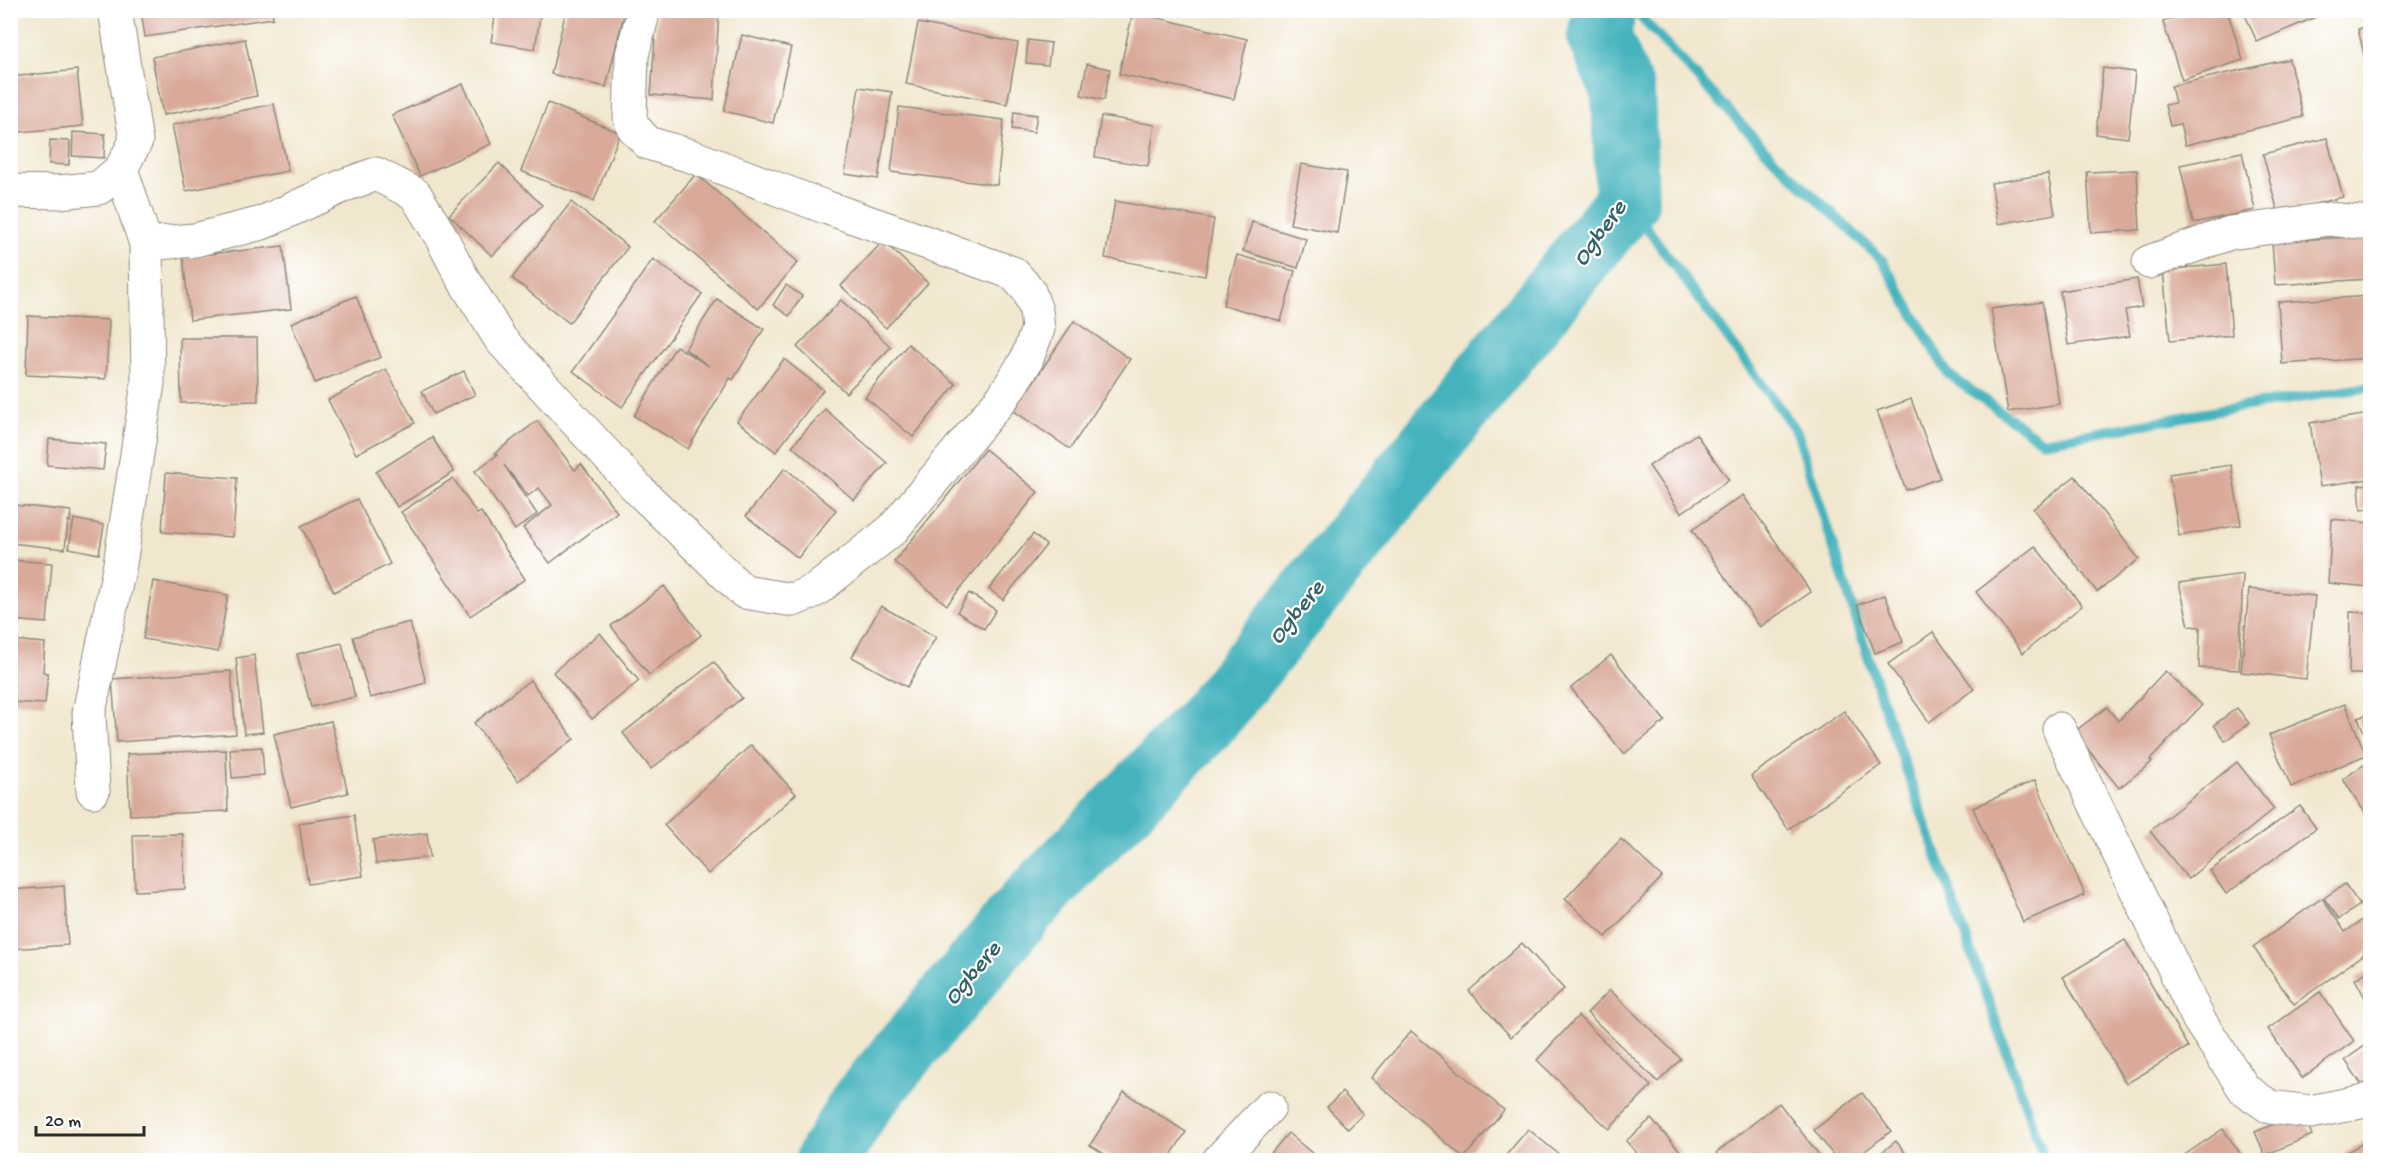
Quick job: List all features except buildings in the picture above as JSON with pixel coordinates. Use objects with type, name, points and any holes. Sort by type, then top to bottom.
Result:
[{"type":"street","points":[[10,191],[59,192],[99,188],[121,169],[136,141],[115,10]]},
{"type":"street","points":[[146,244],[195,240],[262,223],[345,185],[376,174],[396,184],[415,194],[501,340],[639,490],[744,592],[793,600],[816,590],[892,530],[1003,397],[1026,361],[1038,329],[1036,310],[1029,291],[1014,273],[825,207],[691,156],[648,143],[633,127],[630,118],[632,56],[644,10]]},
{"type":"street","points":[[93,791],[89,713],[120,564],[148,384],[146,244],[121,169]]},
{"type":"street","points":[[2149,262],[2230,233],[2328,219],[2370,223]]},
{"type":"street","points":[[2059,729],[2199,1020],[2245,1090],[2270,1107],[2311,1112],[2370,1100]]},
{"type":"street","points":[[1219,1161],[1269,1107]]},
{"type":"waterway","name":"Ogbere","points":[[827,1160],[862,1102],[1026,907],[1206,722],[1627,201],[1623,91],[1599,37],[1604,10]]},
{"type":"waterway","points":[[1634,10],[1773,158],[1882,260],[1948,374],[2043,442],[2222,410],[2370,387]]},
{"type":"waterway","points":[[1627,201],[1797,432],[1881,698],[2045,1160]]}]
